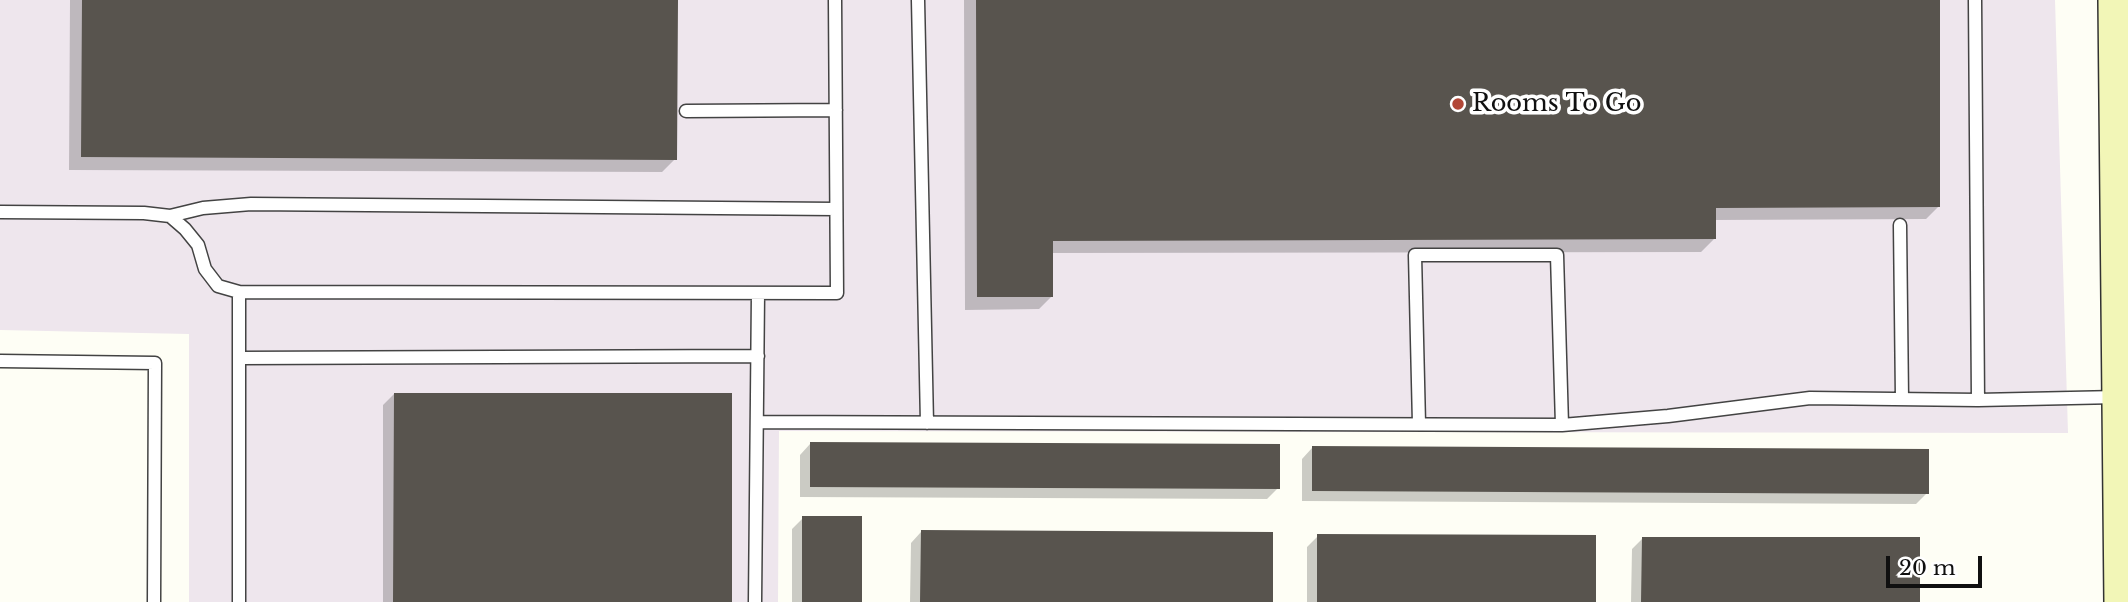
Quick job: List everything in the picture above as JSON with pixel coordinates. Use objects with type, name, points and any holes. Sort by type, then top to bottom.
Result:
[{"type":"main road","points":[[2116,0],[2122,602]]},
{"type":"lane","points":[[170,216],[186,229],[198,245],[205,269],[218,286],[239,292],[837,293],[835,0]]},
{"type":"lane","points":[[918,0],[926,423]]},
{"type":"lane","points":[[1975,0],[1979,400]]},
{"type":"lane","points":[[686,111],[836,110]]},
{"type":"lane","points":[[0,212],[144,213],[170,216],[203,208],[251,204],[836,209]]},
{"type":"lane","points":[[1900,225],[1902,399]]},
{"type":"lane","points":[[1419,424],[1415,255],[1556,255],[1562,425]]},
{"type":"lane","points":[[239,292],[239,602]]},
{"type":"lane","points":[[755,602],[758,293]]},
{"type":"lane","points":[[239,358],[758,356]]},
{"type":"lane","points":[[0,361],[155,363],[154,602]]},
{"type":"lane","points":[[757,422],[1562,425],[1668,416],[1810,398],[1979,400],[2120,397]]},
{"type":"shaded area","points":[[0,0],[2055,0],[2068,433],[779,431],[778,602],[189,602],[189,334],[0,330]]},
{"type":"building","points":[[82,0],[678,0],[677,160],[81,157]]},
{"type":"building","name":"Rooms To Go","points":[[976,0],[1940,0],[1940,207],[1716,208],[1716,239],[1053,241],[1053,297],[977,297]]},
{"type":"building","points":[[394,393],[732,393],[732,602],[393,602]]},
{"type":"building","points":[[810,442],[1280,444],[1280,489],[810,487]]},
{"type":"building","points":[[1312,446],[1929,449],[1929,494],[1312,491]]},
{"type":"building","points":[[802,516],[862,516],[862,602],[802,602]]},
{"type":"building","points":[[921,530],[1273,532],[1273,602],[920,602]]},
{"type":"building","points":[[1317,534],[1596,535],[1596,602],[1317,602]]},
{"type":"building","points":[[1642,537],[1920,537],[1920,602],[1641,602]]},
{"type":"place","name":"Rooms To Go","points":[[1458,104]]}]
